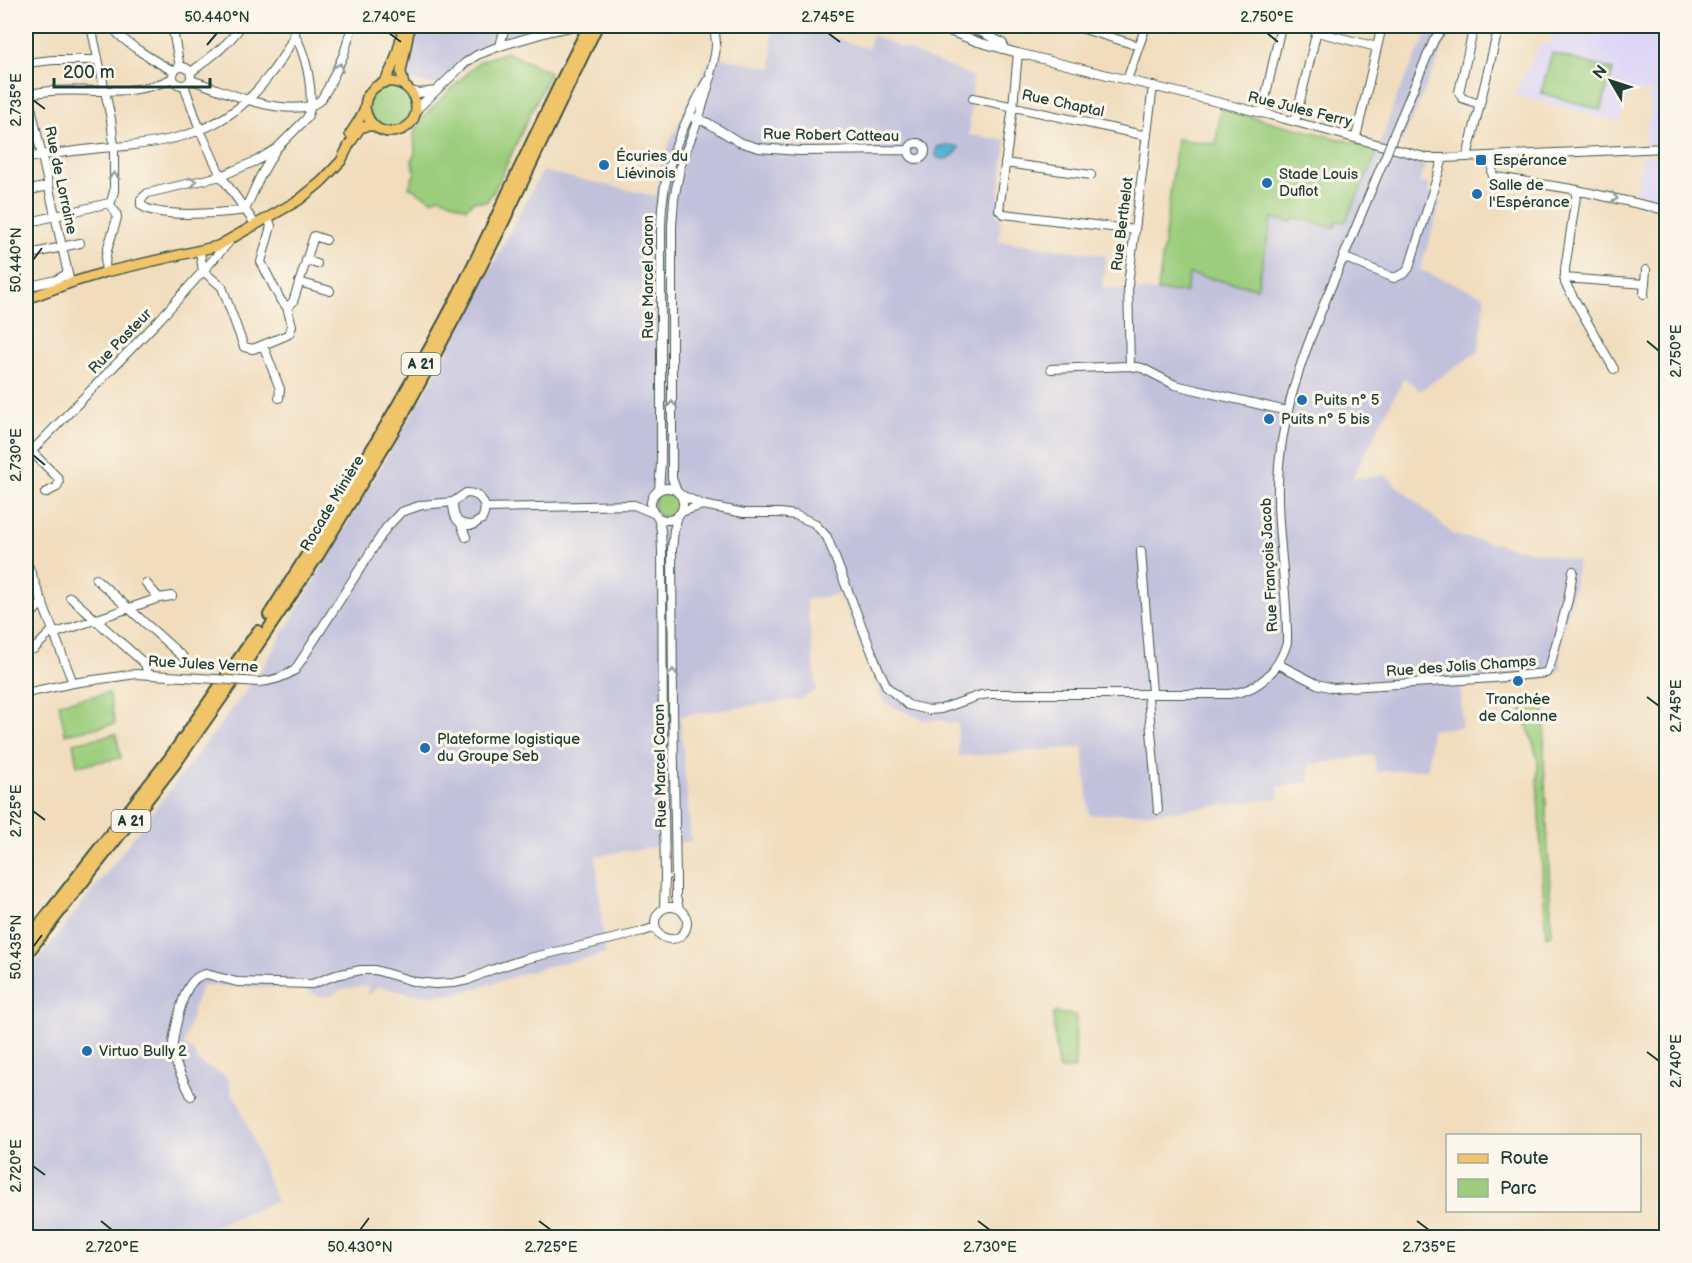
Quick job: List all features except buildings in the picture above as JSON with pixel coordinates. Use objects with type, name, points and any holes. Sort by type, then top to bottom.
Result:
[{"type":"highway","name":"Rocade Minière","points":[[26,955],[175,764],[319,554],[400,420],[459,310],[499,231],[587,38],[589,26]]},
{"type":"highway","name":"Rocade Minière","points":[[26,942],[169,759],[265,621],[355,478],[451,308],[587,38],[597,26]]},
{"type":"main road","points":[[384,82],[395,62],[404,26]]},
{"type":"main road","points":[[365,108],[369,121],[384,132],[402,130],[411,122],[416,110],[415,100],[401,72],[410,26]]},
{"type":"main road","points":[[334,169],[365,108],[368,95],[377,85],[384,82],[397,82],[407,88]]},
{"type":"main road","points":[[26,298],[68,278],[205,250],[230,240],[299,200],[341,161],[360,128],[374,126]]},
{"type":"street","points":[[91,26],[106,92],[114,147],[114,191],[109,204]]},
{"type":"street","points":[[116,26],[115,30],[118,34],[176,72]]},
{"type":"street","points":[[172,26],[176,83],[189,79],[242,26]]},
{"type":"street","points":[[26,159],[157,141],[200,130],[231,113],[263,83],[277,65],[297,26]]},
{"type":"street","points":[[189,79],[247,100],[298,109],[311,106],[321,100],[339,69],[352,26]]},
{"type":"street","points":[[500,46],[505,26]]},
{"type":"street","points":[[416,110],[470,59],[500,46],[572,26]]},
{"type":"street","name":"Rue Marcel Caron","points":[[659,490],[662,196],[667,171],[688,115],[710,74],[717,48],[713,26]]},
{"type":"street","name":"Rue Jules Ferry","points":[[936,26],[1002,49],[1356,137],[1421,156],[1443,159],[1666,148]]},
{"type":"street","points":[[969,26],[1001,42],[1002,49]]},
{"type":"street","points":[[1074,26],[1139,46]]},
{"type":"street","points":[[1127,80],[1146,26]]},
{"type":"street","points":[[1262,113],[1281,26]]},
{"type":"street","points":[[1356,137],[1382,26]]},
{"type":"street","name":"Rue François Jacob","points":[[703,505],[744,513],[795,515],[814,523],[827,537],[885,685],[908,705],[929,710],[941,709],[981,694],[1238,693],[1253,688],[1265,679],[1278,664],[1287,643],[1278,492],[1279,465],[1287,411],[1296,376],[1311,334],[1434,40],[1444,26]]},
{"type":"street","points":[[1474,26],[1459,92],[1462,98],[1479,104]]},
{"type":"street","points":[[1467,157],[1498,26]]},
{"type":"street","points":[[1295,122],[1318,29],[1377,47]]},
{"type":"street","points":[[245,210],[276,149],[307,118],[311,106],[309,76],[302,51],[294,35]]},
{"type":"street","points":[[1018,53],[999,210],[1004,213],[1135,230]]},
{"type":"street","points":[[26,63],[53,60],[98,60]]},
{"type":"street","points":[[27,94],[52,91],[106,92],[143,89],[186,68],[200,130],[221,176],[256,225]]},
{"type":"street","name":"Rue Marcel Caron","points":[[678,493],[672,478],[672,226],[674,199],[681,164],[698,119],[710,74]]},
{"type":"street","name":"Rue de Lorraine","points":[[26,84],[68,278]]},
{"type":"street","name":"Rue Berthelot","points":[[1130,366],[1128,285],[1153,86]]},
{"type":"street","points":[[407,88],[419,93],[437,90]]},
{"type":"street","name":"Rue Chaptal","points":[[973,98],[1147,136]]},
{"type":"street","name":"Rue Robert Catteau","points":[[688,115],[708,123],[739,142],[759,148],[799,151],[909,150]]},
{"type":"street","points":[[26,127],[35,125]]},
{"type":"street","points":[[245,210],[210,214],[167,212],[145,209],[141,202],[148,193],[221,176],[276,149]]},
{"type":"street","points":[[1421,156],[1440,168]]},
{"type":"street","points":[[1494,156],[1492,173],[1496,177],[1577,190],[1666,210]]},
{"type":"street","points":[[1343,257],[1394,278],[1405,273],[1409,268],[1443,159]]},
{"type":"street","points":[[1005,163],[1091,175]]},
{"type":"street","points":[[26,191],[48,186]]},
{"type":"street","points":[[1577,190],[1564,278],[1568,290],[1614,369]]},
{"type":"street","points":[[662,196],[674,199]]},
{"type":"street","points":[[26,223],[109,204]]},
{"type":"street","points":[[106,272],[106,256],[117,217],[109,204]]},
{"type":"street","points":[[205,250],[203,271],[222,287],[244,347],[250,349],[289,334],[292,326],[287,308],[261,262],[272,226],[268,218]]},
{"type":"street","points":[[287,308],[293,302],[314,236],[326,240]]},
{"type":"street","name":"Rue Pasteur","points":[[28,454],[160,319],[230,240]]},
{"type":"street","points":[[26,255],[80,243]]},
{"type":"street","points":[[205,250],[212,261]]},
{"type":"street","points":[[306,260],[317,264]]},
{"type":"street","points":[[1644,294],[1646,270]]},
{"type":"street","points":[[26,287],[68,278]]},
{"type":"street","points":[[1564,278],[1645,284]]},
{"type":"street","points":[[299,282],[330,291]]},
{"type":"street","points":[[263,345],[280,389],[279,398]]},
{"type":"street","points":[[1051,369],[1130,366],[1142,368],[1175,385],[1287,411]]},
{"type":"street","points":[[28,454],[58,478],[57,487],[45,493]]},
{"type":"street","points":[[634,506],[652,497],[659,490],[670,489],[703,505]]},
{"type":"street","points":[[471,493],[481,498],[485,508],[482,519],[472,525],[461,524],[452,511],[453,502],[460,495],[471,493]]},
{"type":"street","points":[[678,493],[683,503],[680,514]]},
{"type":"street","points":[[652,497],[650,505],[656,516]]},
{"type":"street","name":"Rue Jules Verne","points":[[26,692],[121,675],[148,674],[259,682],[276,680],[285,676],[295,670],[386,528],[401,512],[422,505],[453,502]]},
{"type":"street","points":[[437,504],[452,511]]},
{"type":"street","points":[[485,508],[634,506],[671,520],[703,505]]},
{"type":"street","name":"Rue Marcel Caron","points":[[680,514],[674,530],[672,549],[676,888],[680,909]]},
{"type":"street","name":"Rue Marcel Caron","points":[[656,516],[661,525],[662,540],[666,879],[664,908]]},
{"type":"street","points":[[1141,551],[1152,691],[1149,694],[1158,810]]},
{"type":"street","points":[[26,560],[74,683]]},
{"type":"street","name":"Rue des Jolis Champs","points":[[1278,664],[1317,684],[1334,688],[1546,673],[1550,666],[1568,600],[1573,571]]},
{"type":"street","points":[[96,579],[183,657]]},
{"type":"street","points":[[146,583],[159,598]]},
{"type":"street","points":[[34,649],[51,632],[172,596]]},
{"type":"street","points":[[70,597],[145,664],[148,674]]},
{"type":"street","points":[[26,619],[43,602]]},
{"type":"street","points":[[670,906],[680,909],[688,922],[686,929],[677,938],[664,937],[656,927],[657,916],[664,908],[670,906]]},
{"type":"street","points":[[191,1096],[176,1062],[173,1042],[185,994],[189,986],[201,974],[237,982],[312,984],[336,975],[375,970],[416,982],[454,983],[525,959],[656,927]]},
{"type":"shaded area","points":[[414,26],[547,26],[471,52],[443,86],[402,79]]},
{"type":"shaded area","points":[[771,26],[802,26],[868,49],[872,35],[973,77],[969,135],[1006,140],[997,216],[1001,217],[999,241],[1106,255],[1102,288],[1186,292],[1188,274],[1272,218],[1291,222],[1295,218],[1335,226],[1379,149],[1395,100],[1427,34],[1432,26],[1455,26],[1449,34],[1401,144],[1394,142],[1391,153],[1425,166],[1419,182],[1430,185],[1428,192],[1437,194],[1435,201],[1441,202],[1420,270],[1485,296],[1479,351],[1420,391],[1404,378],[1352,479],[1385,475],[1454,535],[1578,561],[1573,592],[1559,644],[1558,653],[1562,670],[1548,677],[1518,684],[1461,687],[1462,727],[1431,730],[1428,769],[1376,772],[1374,755],[1309,765],[1310,782],[1278,787],[1279,798],[1165,812],[1089,815],[1083,747],[958,756],[958,724],[924,720],[884,703],[840,594],[806,600],[817,690],[800,699],[680,716],[691,841],[596,856],[605,954],[545,967],[453,994],[406,993],[378,986],[367,997],[368,986],[343,989],[331,996],[318,996],[304,989],[202,985],[184,1045],[193,1051],[199,1062],[228,1078],[232,1095],[239,1103],[276,1201],[188,1237],[26,1237],[26,1148],[31,1146],[26,1128],[26,975],[261,671],[433,379],[542,171],[656,196],[662,164],[670,142],[713,56],[773,68]]},
{"type":"shaded area","points":[[1556,26],[1666,26],[1666,142],[1644,144],[1652,104],[1649,104],[1651,92],[1631,90],[1619,122],[1515,95],[1540,44],[1549,45]]},
{"type":"shaded area","points":[[1666,155],[1666,201],[1635,193],[1643,156]]},
{"type":"green space","points":[[944,26],[966,26],[996,41],[995,44]]},
{"type":"green space","points":[[506,52],[550,72],[494,191],[486,202],[474,201],[466,208],[440,197],[432,200],[409,187],[415,172],[412,161],[415,152],[414,133],[427,113],[479,62]]},
{"type":"green space","points":[[1552,53],[1613,70],[1601,110],[1541,93]]},
{"type":"green space","points":[[390,86],[405,92],[411,107],[405,122],[390,128],[375,122],[369,107],[375,92]]},
{"type":"green space","name":"Stade Louis Duflot","points":[[1220,109],[1379,149],[1345,222],[1336,221],[1335,227],[1295,218],[1291,222],[1272,218],[1257,288],[1189,274],[1186,292],[1158,291],[1177,139],[1216,144]]},
{"type":"green space","points":[[667,492],[676,496],[680,505],[676,514],[667,518],[658,514],[654,505],[658,496]]},
{"type":"green space","points":[[109,693],[115,724],[65,734],[59,703]]},
{"type":"green space","points":[[1544,696],[1544,760],[1552,935],[1546,937],[1537,779],[1538,760],[1524,720],[1520,700]]},
{"type":"green space","points":[[116,734],[121,758],[77,766],[73,743]]},
{"type":"green space","points":[[1055,1013],[1076,1016],[1075,1068],[1061,1070],[1058,1068],[1053,1016]]},
{"type":"water","points":[[938,146],[957,146],[959,148],[952,156],[942,159],[936,156]]},
{"type":"place","name":"Espérance","points":[[1481,160]]},
{"type":"place","name":"Écuries du Liévinois","points":[[604,165]]},
{"type":"place","name":"Stade Louis Duflot","points":[[1267,183]]},
{"type":"place","name":"Salle de l'Espérance","points":[[1477,194]]},
{"type":"place","name":"Puits n° 5","points":[[1302,400]]},
{"type":"place","name":"Puits n° 5 bis","points":[[1269,419]]},
{"type":"place","name":"Tranchée de Calonne","points":[[1518,681]]},
{"type":"place","name":"Plateforme logistique du Groupe Seb","points":[[425,748]]},
{"type":"place","name":"Virtuo Bully 2","points":[[87,1051]]}]
